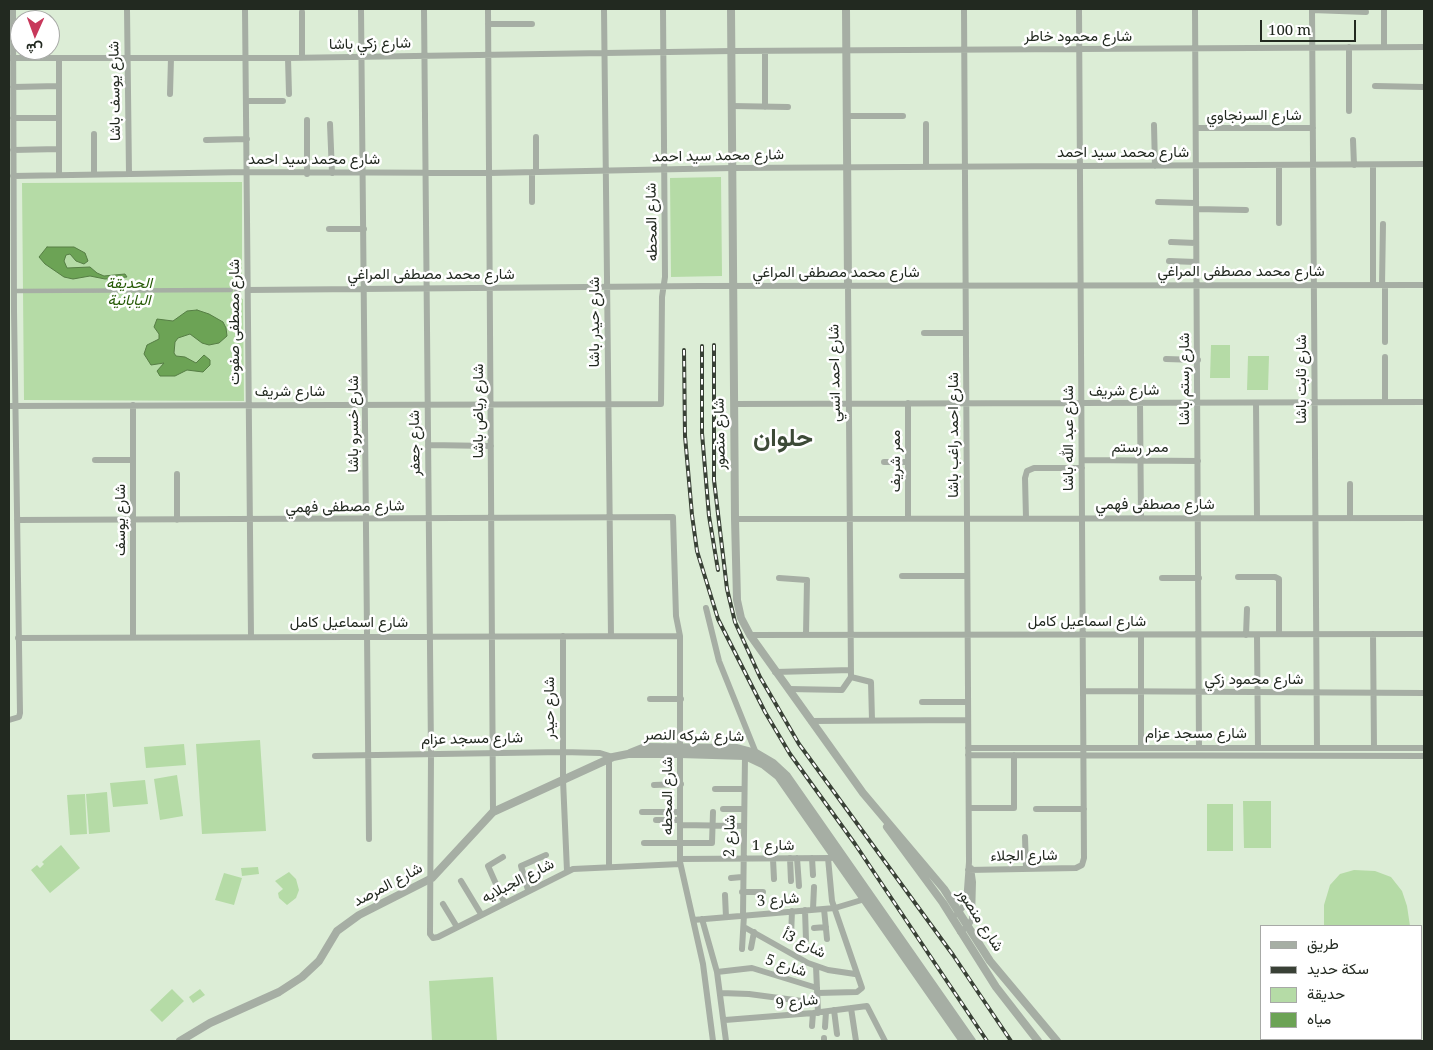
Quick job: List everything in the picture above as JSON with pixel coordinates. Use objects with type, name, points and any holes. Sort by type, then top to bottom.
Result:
[{"type":"street","name":"شارع يوسف باشا","points":[[127,9],[129,174]]},
{"type":"street","name":"شارع مصطفى صفوت","points":[[245,9],[251,636]]},
{"type":"street","name":"شارع خسرو باشا","points":[[362,9],[369,839]]},
{"type":"street","name":"شارع جعفر","points":[[424,9],[432,878],[430,934],[433,938]]},
{"type":"street","name":"شارع رياض باشا","points":[[488,9],[493,812]]},
{"type":"street","name":"شارع حيدر باشا","points":[[604,9],[608,518],[611,636]]},
{"type":"street","name":"شارع المحطه","points":[[660,404],[662,297],[664,286],[663,9]]},
{"type":"street","name":"شارع منصور","points":[[731,9],[735,519],[737,600],[741,618],[775,672],[952,917],[996,987],[1038,1041]]},
{"type":"street","name":"شارع احمد انسي","points":[[846,9],[851,677]]},
{"type":"street","name":"شارع احمد راغب باشا","points":[[964,9],[968,752],[969,862],[972,914],[968,926]]},
{"type":"street","name":"شارع عبد الله باشا","points":[[1079,9],[1084,752],[1084,858],[1080,867]]},
{"type":"street","name":"شارع رستم باشا","points":[[1195,9],[1199,748]]},
{"type":"street","points":[[1312,9],[1366,12]]},
{"type":"street","name":"شارع ثابت باشا","points":[[1312,9],[1317,748]]},
{"type":"street","points":[[1384,9],[1384,47]]},
{"type":"street","points":[[302,12],[302,58]]},
{"type":"street","points":[[488,24],[532,24]]},
{"type":"street","points":[[1349,47],[1349,111]]},
{"type":"street","name":"شارع محمود خاطر","points":[[732,51],[1424,47]]},
{"type":"street","name":"شارع زكي باشا","points":[[60,58],[302,58],[732,51]]},
{"type":"street","points":[[765,51],[765,107]]},
{"type":"street","points":[[170,94],[171,58]]},
{"type":"street","points":[[288,58],[289,94]]},
{"type":"street","points":[[9,720],[19,717],[20,706],[17,520],[12,406],[13,87],[11,60]]},
{"type":"street","points":[[59,60],[59,175]]},
{"type":"street","points":[[13,87],[59,86]]},
{"type":"street","points":[[1375,86],[1424,87]]},
{"type":"street","points":[[246,101],[283,101]]},
{"type":"street","points":[[732,106],[788,107]]},
{"type":"street","points":[[847,116],[903,116]]},
{"type":"street","points":[[13,118],[59,118]]},
{"type":"street","points":[[307,120],[307,174]]},
{"type":"street","points":[[330,124],[332,173]]},
{"type":"street","points":[[926,124],[926,167]]},
{"type":"street","points":[[1154,125],[1154,166]]},
{"type":"street","name":"شارع السرنجاوي","points":[[1196,128],[1313,128]]},
{"type":"street","points":[[94,134],[94,174]]},
{"type":"street","points":[[532,202],[536,137]]},
{"type":"street","points":[[206,140],[247,139]]},
{"type":"street","points":[[1353,140],[1354,165]]},
{"type":"street","points":[[13,150],[59,149]]},
{"type":"street","name":"شارع محمد سيد احمد","points":[[13,176],[247,172],[307,174],[364,172],[489,173],[732,168],[1424,164]]},
{"type":"street","points":[[1278,165],[1279,223]]},
{"type":"street","points":[[1373,165],[1373,285]]},
{"type":"street","points":[[1158,202],[1246,210]]},
{"type":"street","points":[[1383,224],[1385,342]]},
{"type":"street","points":[[328,229],[364,229]]},
{"type":"street","points":[[1171,242],[1196,243]]},
{"type":"street","points":[[1169,261],[1196,262]]},
{"type":"street","name":"شارع محمد مصطفى المراغي","points":[[248,290],[365,287],[607,288],[848,285],[1424,284]]},
{"type":"street","points":[[12,289],[235,290]]},
{"type":"street","points":[[924,333],[966,333]]},
{"type":"street","points":[[1385,357],[1385,402]]},
{"type":"street","points":[[1166,360],[1198,360]]},
{"type":"street","name":"شارع شريف","points":[[734,404],[1424,402]]},
{"type":"street","name":"شارع شريف","points":[[12,406],[427,403],[660,404]]},
{"type":"street","points":[[1140,403],[1141,518]]},
{"type":"street","points":[[1256,403],[1256,518]]},
{"type":"street","name":"ممر شريف","points":[[908,404],[908,518]]},
{"type":"street","name":"شارع يوسف","points":[[133,405],[133,636]]},
{"type":"street","points":[[428,445],[492,446]]},
{"type":"street","points":[[95,460],[133,460]]},
{"type":"street","name":"ممر رستم","points":[[1082,460],[1198,461]]},
{"type":"street","points":[[884,462],[908,462]]},
{"type":"street","points":[[1026,518],[1025,478],[1027,471],[1034,468],[1082,468]]},
{"type":"street","points":[[177,474],[177,520]]},
{"type":"street","points":[[1350,484],[1350,518]]},
{"type":"street","name":"شارع مصطفى فهمي","points":[[17,520],[250,521],[428,518],[673,518]]},
{"type":"street","name":"شارع المحطه","points":[[673,518],[676,616],[680,636],[680,862],[703,964],[713,1041]]},
{"type":"street","name":"شارع مصطفى فهمي","points":[[735,519],[1424,518]]},
{"type":"street","points":[[902,576],[967,576]]},
{"type":"street","points":[[1238,577],[1278,578],[1279,634]]},
{"type":"street","points":[[779,578],[806,580],[806,635]]},
{"type":"street","points":[[1162,578],[1199,578]]},
{"type":"street","points":[[706,608],[719,661],[756,753]]},
{"type":"street","points":[[1246,608],[1246,634]]},
{"type":"street","points":[[1257,634],[1258,748]]},
{"type":"street","points":[[1373,634],[1374,748]]},
{"type":"street","name":"شارع اسماعيل كامل","points":[[750,635],[1424,634]]},
{"type":"street","points":[[1141,748],[1142,635]]},
{"type":"street","name":"شارع اسماعيل كامل","points":[[18,638],[133,636],[680,636]]},
{"type":"street","name":"شارع حيدر","points":[[563,636],[563,780],[567,871]]},
{"type":"street","points":[[775,672],[851,670]]},
{"type":"street","points":[[788,689],[842,690],[846,688],[851,677],[871,682],[872,720]]},
{"type":"street","name":"شارع محمود زكي","points":[[1083,691],[1424,693]]},
{"type":"street","points":[[650,699],[681,699]]},
{"type":"street","points":[[922,702],[968,702]]},
{"type":"street","points":[[811,721],[968,720]]},
{"type":"street","name":"شارع شركه النصر","points":[[628,754],[640,748],[680,750],[745,756],[764,764],[778,776],[837,858],[963,1041]]},
{"type":"street","name":"شارع شركه النصر","points":[[680,750],[737,748],[756,753],[773,763],[787,776],[972,1041]]},
{"type":"street","name":"شارع مسجد عزام","points":[[968,752],[1014,756],[1141,748],[1424,748]]},
{"type":"street","name":"شارع مسجد عزام","points":[[315,756],[563,752],[600,753],[611,758],[628,754]]},
{"type":"street","name":"شارع مسجد عزام","points":[[968,752],[1424,756]]},
{"type":"street","name":"شارع 2","points":[[742,949],[744,927],[742,859],[745,756]]},
{"type":"street","points":[[969,808],[1014,808],[1014,756]]},
{"type":"street","points":[[609,867],[611,758]]},
{"type":"street","name":"شارع المرصد","points":[[180,1041],[210,1023],[290,986],[314,966],[337,931],[348,922],[432,878],[493,812],[611,758]]},
{"type":"street","points":[[654,785],[681,784]]},
{"type":"street","points":[[715,789],[744,789]]},
{"type":"street","points":[[723,809],[743,809]]},
{"type":"street","points":[[1036,809],[1084,809]]},
{"type":"street","points":[[642,812],[680,812]]},
{"type":"street","points":[[644,843],[712,843],[713,812]]},
{"type":"street","name":"شارع منصور","points":[[879,814],[927,868],[959,912],[990,961],[1057,1041]]},
{"type":"street","points":[[656,820],[713,826],[743,826]]},
{"type":"street","points":[[1025,837],[1026,868]]},
{"type":"street","points":[[528,890],[521,866],[546,855]]},
{"type":"street","points":[[503,856],[488,866],[504,902]]},
{"type":"street","points":[[773,858],[774,879]]},
{"type":"street","name":"شارع 1","points":[[680,862],[773,858],[837,858]]},
{"type":"street","points":[[791,881],[793,858]]},
{"type":"street","points":[[793,858],[799,886]]},
{"type":"street","points":[[812,858],[814,875]]},
{"type":"street","points":[[828,858],[832,901],[855,974]]},
{"type":"street","name":"شارع الجبلايه","points":[[433,938],[567,871],[680,862]]},
{"type":"street","name":"شارع الجلاء","points":[[970,870],[1080,867]]},
{"type":"street","name":"شارع احمد راغب باشا","points":[[959,912],[966,903],[970,870]]},
{"type":"street","points":[[731,878],[742,876]]},
{"type":"street","points":[[461,881],[481,914]]},
{"type":"street","points":[[813,910],[814,887]]},
{"type":"street","points":[[742,892],[763,892]]},
{"type":"street","points":[[725,895],[726,917]]},
{"type":"street","name":"شارع 3","points":[[693,920],[835,908],[865,899]]},
{"type":"street","points":[[443,904],[457,927]]},
{"type":"street","points":[[824,909],[827,939]]},
{"type":"street","points":[[805,910],[806,940]]},
{"type":"street","points":[[792,911],[792,936]]},
{"type":"street","points":[[952,917],[959,912]]},
{"type":"street","points":[[702,919],[717,972],[725,1020],[726,1041]]},
{"type":"street","points":[[960,932],[968,926]]},
{"type":"street","name":"شارع 3أ","points":[[744,927],[816,966],[855,974]]},
{"type":"street","points":[[814,928],[826,927]]},
{"type":"street","points":[[751,948],[754,932]]},
{"type":"street","points":[[812,1026],[817,1003],[816,966]]},
{"type":"street","name":"شارع 5","points":[[717,972],[752,968],[817,991],[861,990],[855,974]]},
{"type":"street","points":[[721,993],[748,994],[817,1003]]},
{"type":"street","name":"شارع 9","points":[[725,1020],[826,1012],[865,1006],[870,1008],[885,1041]]},
{"type":"street","points":[[850,1008],[856,1041]]},
{"type":"street","points":[[834,1010],[837,1034]]},
{"type":"street","points":[[825,1028],[826,1012]]},
{"type":"green space","points":[[721,177],[722,276],[671,277],[670,178]]},
{"type":"green space","name":"الحديقة اليابانية","points":[[242,182],[242,277],[237,282],[236,293],[237,298],[243,299],[244,401],[24,400],[22,183]]},
{"type":"green space","points":[[1211,345],[1230,345],[1230,378],[1210,378]]},
{"type":"green space","points":[[1248,356],[1269,356],[1268,390],[1247,390]]},
{"type":"green space","points":[[260,740],[266,831],[202,834],[196,744]]},
{"type":"green space","points":[[184,744],[186,765],[146,768],[144,747]]},
{"type":"green space","points":[[177,775],[183,816],[160,820],[154,779]]},
{"type":"green space","points":[[145,780],[148,804],[113,807],[110,783]]},
{"type":"green space","points":[[107,792],[110,832],[89,834],[86,794]]},
{"type":"green space","points":[[85,794],[87,834],[70,835],[67,795]]},
{"type":"green space","points":[[1243,801],[1271,801],[1271,848],[1244,848]]},
{"type":"green space","points":[[1207,804],[1233,804],[1233,851],[1207,851]]},
{"type":"green space","points":[[61,845],[80,868],[50,893],[31,870],[37,865],[40,868],[44,864],[42,862]]},
{"type":"green space","points":[[258,867],[259,874],[242,876],[241,868]]},
{"type":"green space","points":[[1354,870],[1375,871],[1391,877],[1402,891],[1410,925],[1324,925],[1324,905],[1330,885],[1340,874]]},
{"type":"green space","points":[[289,872],[296,879],[299,890],[296,898],[287,905],[279,898],[278,893],[283,889],[275,881]]},
{"type":"green space","points":[[224,873],[242,878],[234,905],[215,900]]},
{"type":"green space","points":[[493,977],[497,1041],[432,1041],[429,981]]},
{"type":"green space","points":[[172,989],[184,1001],[162,1022],[150,1010]]},
{"type":"green space","points":[[200,989],[205,995],[193,1003],[189,997]]},
{"type":"water","points":[[47,247],[74,247],[85,253],[88,261],[84,264],[76,261],[70,254],[66,255],[64,261],[67,268],[90,267],[104,276],[125,274],[127,277],[105,279],[90,276],[73,279],[64,277],[45,264],[39,257]]},
{"type":"water","points":[[197,310],[223,322],[227,336],[219,343],[209,345],[202,343],[190,334],[178,338],[175,342],[174,353],[176,356],[185,357],[196,363],[204,355],[210,360],[210,365],[203,372],[187,370],[175,376],[160,376],[157,371],[164,363],[151,365],[144,354],[147,345],[159,339],[159,334],[154,327],[157,319],[173,321],[187,311]]},
{"type":"railway","points":[[714,345],[714,480],[727,589],[735,622],[760,677],[799,744],[953,955],[1011,1041]]},
{"type":"railway","points":[[702,346],[702,433],[709,516],[718,570]]},
{"type":"railway","points":[[684,350],[685,436],[692,515],[697,551],[718,619],[765,712],[790,754],[855,844],[987,1041]]},
{"type":"district","name":"حلوان","points":[[783,439]]}]
